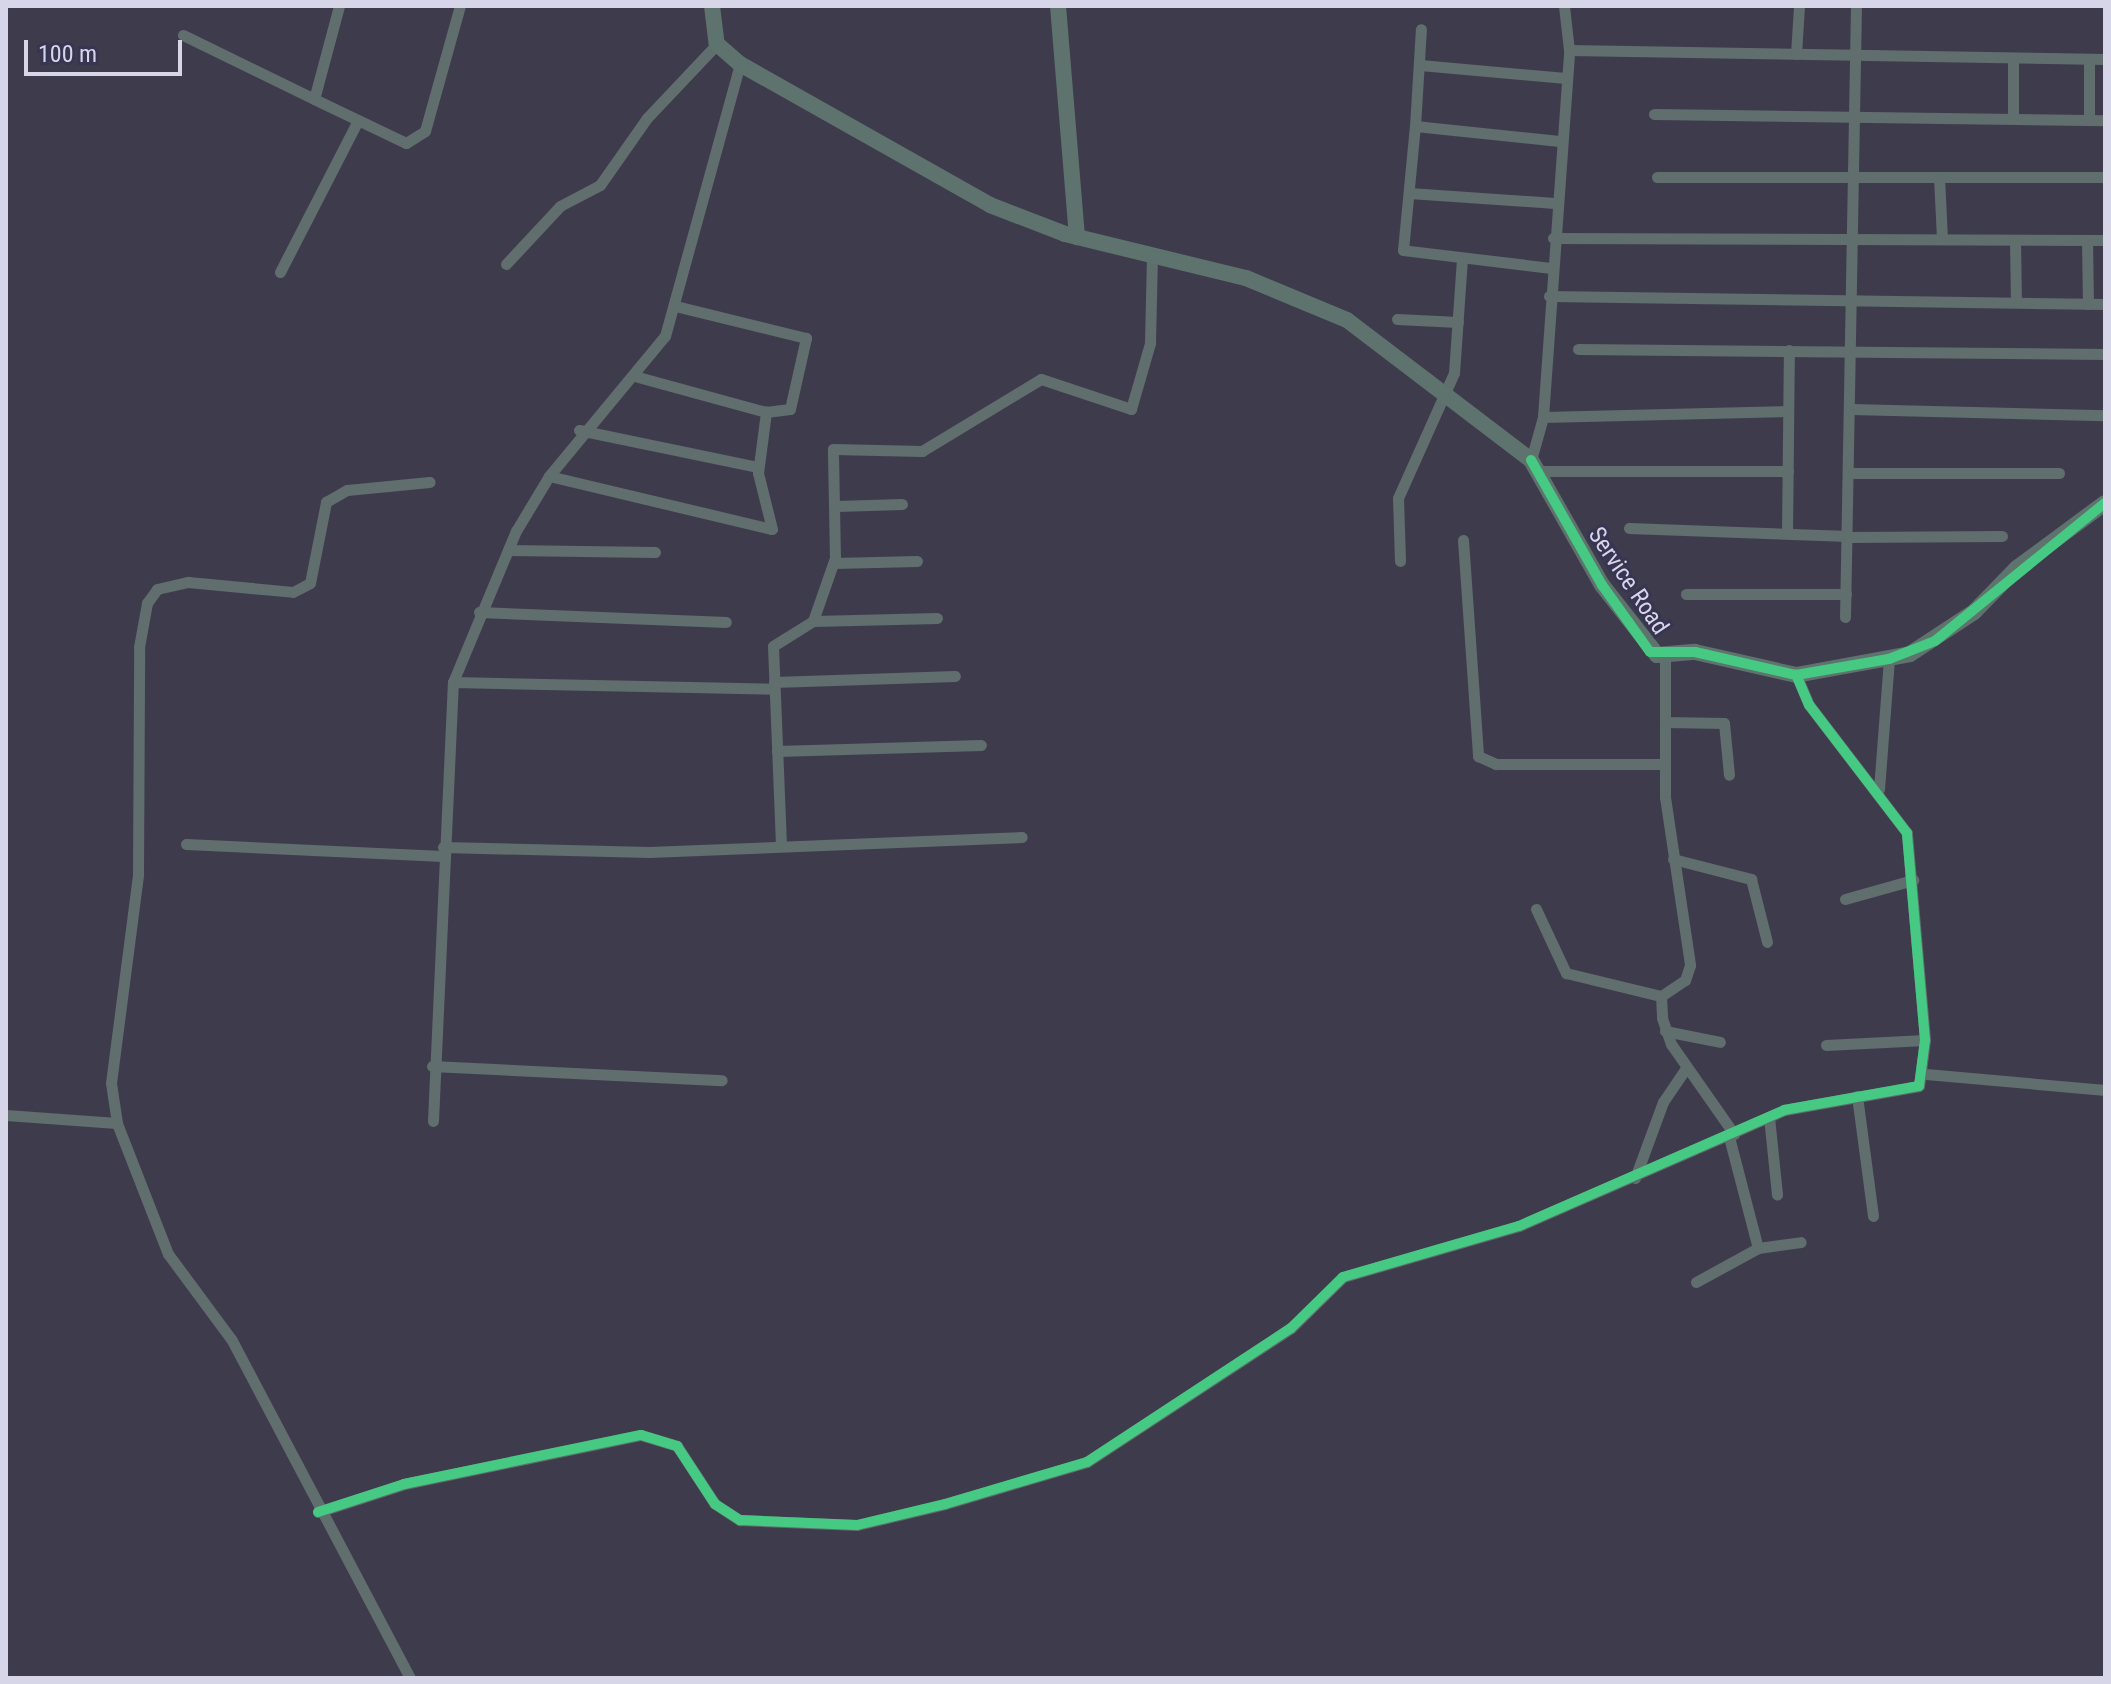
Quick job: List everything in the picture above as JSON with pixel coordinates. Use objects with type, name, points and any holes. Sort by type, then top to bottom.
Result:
[{"type":"street","points":[[314,99],[339,6]]},
{"type":"street","points":[[183,35],[314,99],[394,143],[425,131],[460,6]]},
{"type":"street","points":[[506,264],[560,206],[600,185],[647,118],[717,44],[712,6]]},
{"type":"street","points":[[1058,6],[1077,237]]},
{"type":"street","points":[[1564,6],[1569,50],[1559,141],[1543,417],[1534,465],[1788,471]]},
{"type":"street","points":[[1796,54],[1799,6]]},
{"type":"street","points":[[1845,617],[1857,234],[1854,179],[1856,6]]},
{"type":"street","points":[[1421,29],[1405,253],[1551,268]]},
{"type":"street","name":"Service Road","points":[[717,44],[740,64],[990,205],[1077,237],[1152,258],[1246,278],[1329,310],[1449,393],[1534,465],[1643,645],[1665,657],[1695,652],[1796,675],[1889,659],[1935,641],[2105,503]]},
{"type":"street","points":[[1569,50],[1856,54],[2013,60],[2105,59]]},
{"type":"street","points":[[2089,59],[2089,120]]},
{"type":"street","points":[[2013,60],[2013,118]]},
{"type":"street","points":[[433,1121],[432,1066],[453,682],[479,612],[508,550],[549,476],[579,430],[638,377],[676,306],[740,64]]},
{"type":"street","points":[[1420,65],[1565,78]]},
{"type":"street","points":[[1654,114],[2105,120]]},
{"type":"street","points":[[280,272],[357,122]]},
{"type":"street","points":[[1415,126],[1559,141]]},
{"type":"street","points":[[1657,177],[2105,177]]},
{"type":"street","points":[[1939,177],[1942,238]]},
{"type":"street","points":[[1409,193],[1555,203]]},
{"type":"street","points":[[1553,238],[1857,234],[2105,240]]},
{"type":"street","points":[[2015,240],[2016,302]]},
{"type":"street","points":[[2087,240],[2088,304]]},
{"type":"street","points":[[813,621],[834,563],[836,506],[833,449],[922,451],[1026,383],[1041,379],[1131,409],[1150,343],[1152,258]]},
{"type":"street","points":[[1400,561],[1398,498],[1449,393],[1462,258]]},
{"type":"street","points":[[1549,296],[2105,304]]},
{"type":"street","points":[[638,377],[766,412],[790,409],[806,338],[676,306]]},
{"type":"street","points":[[1397,319],[1458,322]]},
{"type":"street","points":[[1578,349],[2105,354]]},
{"type":"street","points":[[1787,533],[1789,350]]},
{"type":"street","points":[[1851,409],[2105,415]]},
{"type":"street","points":[[1543,417],[1788,411]]},
{"type":"street","points":[[549,476],[772,529],[758,467],[766,412]]},
{"type":"street","points":[[579,430],[758,467]]},
{"type":"street","points":[[1850,473],[2059,473]]},
{"type":"street","points":[[410,1678],[318,1512],[231,1339],[168,1254],[117,1123],[111,1083],[138,874],[139,647],[147,603],[157,589],[188,582],[293,592],[310,583],[326,502],[347,490],[430,482]]},
{"type":"street","points":[[836,506],[902,504]]},
{"type":"street","points":[[1629,528],[1849,536],[2002,536]]},
{"type":"street","points":[[1463,540],[1478,756],[1496,764],[1665,764]]},
{"type":"street","points":[[508,550],[655,552]]},
{"type":"street","points":[[834,563],[917,561]]},
{"type":"street","points":[[1686,594],[1846,594]]},
{"type":"street","points":[[479,612],[726,622]]},
{"type":"street","points":[[781,845],[773,646],[813,621],[937,618]]},
{"type":"street","points":[[1536,909],[1566,973],[1661,996],[1685,980],[1690,965],[1673,859],[1665,764],[1665,657]]},
{"type":"street","points":[[1879,789],[1889,659]]},
{"type":"street","points":[[1796,675],[1809,705],[1879,789],[1907,833],[1926,1074]]},
{"type":"street","points":[[453,682],[774,686],[955,676]]},
{"type":"street","points":[[1665,722],[1724,723],[1729,775]]},
{"type":"street","points":[[777,751],[981,745]]},
{"type":"street","points":[[186,844],[598,853],[1022,837]]},
{"type":"street","points":[[1673,859],[1751,879],[1767,942]]},
{"type":"street","points":[[1845,899],[1913,880]]},
{"type":"street","points":[[1661,996],[1665,1031],[1732,1136],[1758,1248]]},
{"type":"street","points":[[1665,1031],[1720,1042]]},
{"type":"street","points":[[1826,1045],[1925,1040]]},
{"type":"street","points":[[432,1066],[722,1080]]},
{"type":"street","points":[[1635,1178],[1663,1102],[1686,1068]]},
{"type":"street","points":[[318,1512],[404,1484],[641,1435],[677,1446],[715,1504],[740,1520],[857,1525],[945,1504],[1087,1462],[1278,1337],[1343,1277],[1519,1226],[1732,1136],[1769,1117],[1857,1096],[1904,1093],[1926,1074],[2105,1090]]},
{"type":"street","points":[[1857,1096],[1873,1216]]},
{"type":"street","points":[[6,1115],[117,1123]]},
{"type":"street","points":[[1769,1117],[1777,1195]]},
{"type":"street","points":[[1696,1282],[1758,1248],[1801,1242]]},
{"type":"cycle path","points":[[1531,460],[1602,585],[1650,652],[1695,652],[1796,675],[1889,659],[1935,641],[2105,503]]},
{"type":"cycle path","points":[[318,1512],[404,1484],[641,1435],[677,1446],[715,1504],[740,1520],[857,1525],[945,1504],[1087,1462],[1291,1328],[1343,1277],[1519,1226],[1784,1110],[1919,1086],[1925,1040],[1907,833],[1809,705],[1796,675]]}]
